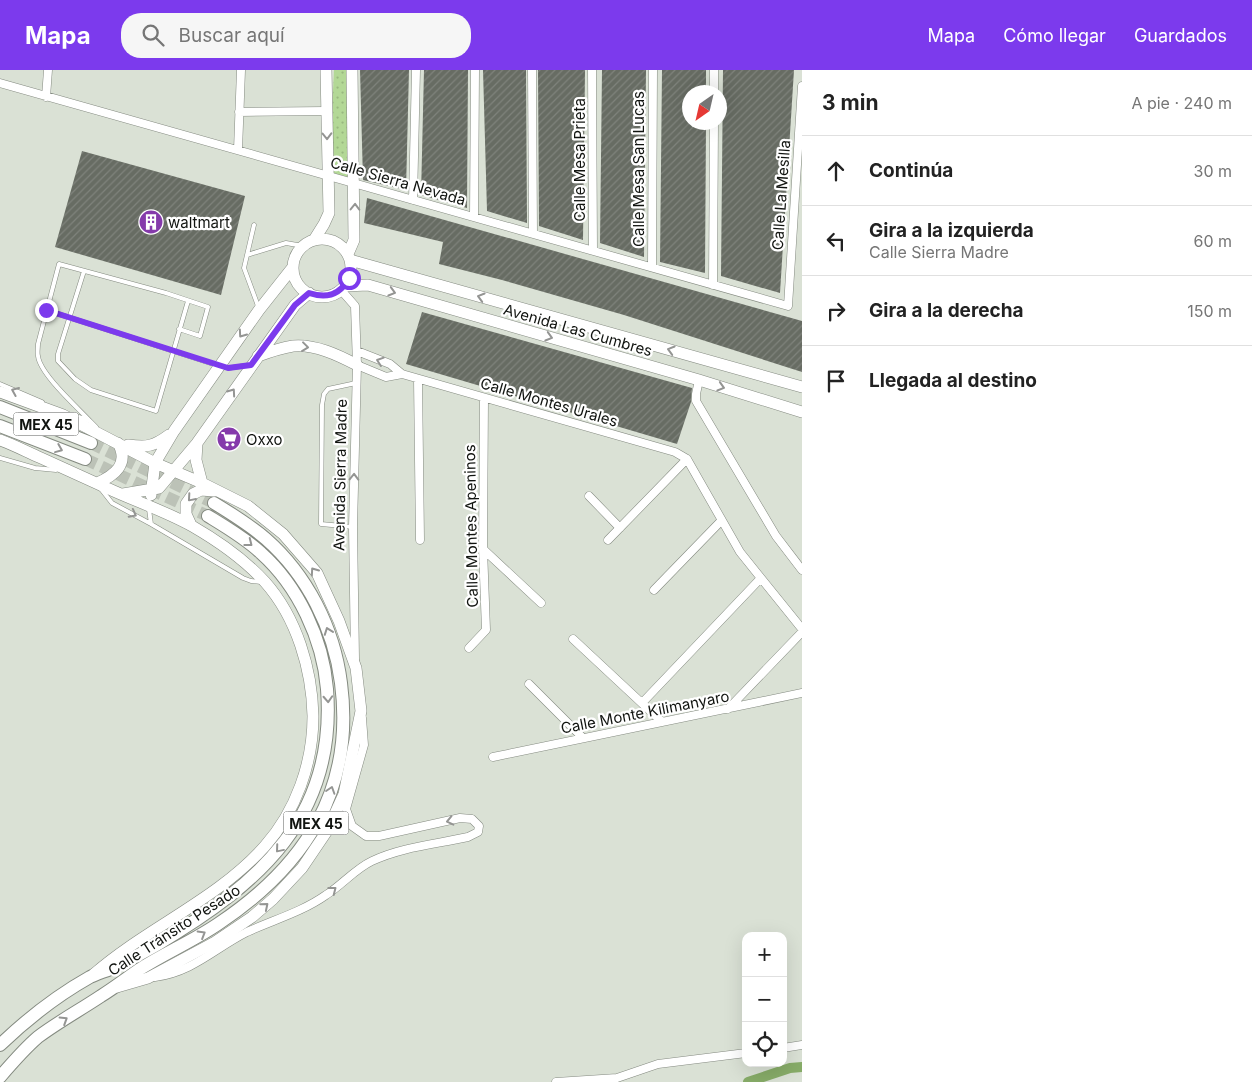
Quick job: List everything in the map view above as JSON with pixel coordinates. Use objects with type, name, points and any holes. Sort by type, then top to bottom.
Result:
[{"type":"main road","name":"MEX 45","points":[[0,408],[13,411],[91,443]]},
{"type":"main road","name":"MEX 45","points":[[0,426],[85,460]]},
{"type":"main road","name":"Calle Tránsito Pesado","points":[[0,1077],[26,1050],[55,1025],[140,970],[227,918],[256,897],[282,873],[313,830],[330,795],[340,757],[344,727],[340,678],[331,639],[318,606],[302,580],[266,539],[216,497]]},
{"type":"main road","name":"Calle Tránsito Pesado","points":[[0,1045],[45,1006],[93,975],[108,970],[158,944],[226,900],[279,849],[304,814],[314,792],[323,763],[328,724],[326,682],[320,650],[296,597],[278,570],[245,540],[208,516]]},
{"type":"street","points":[[46,96],[48,70]]},
{"type":"street","points":[[238,150],[241,70]]},
{"type":"street","points":[[326,70],[329,213],[324,224],[295,258],[294,267],[295,278],[300,287],[309,293],[320,296],[331,296],[343,288],[349,278],[351,269],[349,257],[354,240],[355,184],[352,70]]},
{"type":"street","points":[[413,200],[416,70]]},
{"type":"street","points":[[474,218],[475,70]]},
{"type":"street","points":[[532,70],[533,233]]},
{"type":"street","name":"Calle Mesa Prieta","points":[[592,70],[593,250]]},
{"type":"street","name":"Calle Mesa San Lucas","points":[[652,267],[653,70]]},
{"type":"street","points":[[714,70],[714,85]]},
{"type":"street","name":"Calle Sierra Nevada","points":[[0,83],[788,306]]},
{"type":"street","name":"Calle La Mesilla","points":[[788,306],[802,86]]},
{"type":"street","points":[[239,112],[326,111]]},
{"type":"street","points":[[713,285],[714,130]]},
{"type":"street","points":[[308,243],[327,239],[339,244],[349,257]]},
{"type":"street","name":"Avenida Las Cumbres","points":[[349,257],[802,387]]},
{"type":"street","points":[[148,507],[153,490],[155,463],[174,431],[259,310],[294,267]]},
{"type":"street","name":"Avenida Las Cumbres","points":[[343,288],[368,284],[700,380],[802,412]]},
{"type":"street","name":"Avenida Sierra Madre","points":[[343,288],[355,306],[357,351],[353,527],[356,666]]},
{"type":"street","points":[[122,494],[159,488],[197,443],[295,305],[309,293]]},
{"type":"street","points":[[255,361],[285,348],[304,346],[336,354],[357,365]]},
{"type":"street","name":"Calle Montes Urales","points":[[357,351],[390,364],[402,374],[675,452],[687,459]]},
{"type":"street","name":"Calle Montes Urales","points":[[357,365],[386,377],[402,374]]},
{"type":"street","points":[[418,379],[420,540]]},
{"type":"street","points":[[700,380],[696,401],[776,536],[802,570]]},
{"type":"street","points":[[0,392],[63,415],[173,472],[202,483],[216,497]]},
{"type":"street","name":"Calle Montes Apeninos","points":[[469,648],[486,630],[483,549],[484,398]]},
{"type":"street","points":[[118,443],[143,446],[153,445],[174,431]]},
{"type":"street","points":[[0,440],[191,526],[235,555],[265,582],[278,600],[298,638],[310,682],[313,706],[310,755],[298,792],[283,821],[265,846],[215,891],[111,960],[93,975]]},
{"type":"street","points":[[97,483],[111,477],[118,470],[122,460],[122,449],[118,443]]},
{"type":"street","points":[[197,443],[196,460],[202,483]]},
{"type":"street","points":[[608,540],[687,459],[740,552],[802,631],[728,710]]},
{"type":"street","points":[[116,987],[148,978],[172,975],[194,965],[245,933],[296,912],[326,896],[369,862],[386,854],[468,837],[478,832],[479,826],[472,819],[460,818],[380,836],[366,836],[352,826],[346,809],[364,745],[356,666],[339,621],[317,572],[283,534],[248,506],[216,497],[201,490],[193,494],[186,504],[186,514],[191,526]]},
{"type":"street","points":[[589,496],[620,528]]},
{"type":"street","points":[[654,590],[721,521]]},
{"type":"street","points":[[483,549],[540,603]]},
{"type":"street","points":[[642,703],[760,579]]},
{"type":"street","points":[[573,639],[661,721]]},
{"type":"street","points":[[529,684],[583,738]]},
{"type":"street","name":"Calle Monte Kilimanyaro","points":[[493,757],[661,721],[728,710],[802,694]]},
{"type":"street","points":[[148,978],[215,942],[252,917],[273,899],[302,868],[327,831],[344,794],[361,711]]},
{"type":"street","points":[[787,1047],[802,1045]]},
{"type":"street","points":[[3,1082],[26,1050]]},
{"type":"street","points":[[556,1082],[617,1078],[658,1064],[742,1054]]},
{"type":"lane","points":[[254,225],[244,268],[259,310]]},
{"type":"lane","points":[[247,254],[286,243],[308,243]]},
{"type":"lane","points":[[104,436],[50,379],[37,356],[46,310],[59,264],[208,307],[200,336],[179,330]]},
{"type":"lane","points":[[84,271],[58,354],[58,361],[74,379],[91,390],[156,411],[188,301]]},
{"type":"lane","points":[[46,310],[228,368],[255,361]]},
{"type":"lane","points":[[353,527],[321,524],[322,405],[324,394],[328,389],[356,382]]},
{"type":"lane","points":[[0,384],[90,421]]},
{"type":"lane","points":[[0,458],[35,468],[64,469]]},
{"type":"lane","points":[[97,483],[112,503],[242,578],[251,582],[265,582]]},
{"type":"lane","points":[[148,507],[151,524]]},
{"type":"green space","points":[[334,70],[350,70],[351,178],[329,173]]},
{"type":"building","points":[[360,70],[409,70],[406,190],[363,180]]},
{"type":"building","points":[[424,70],[468,70],[467,208],[421,195]]},
{"type":"building","points":[[483,70],[526,70],[527,223],[487,211]]},
{"type":"building","points":[[538,70],[585,70],[583,240],[539,226]]},
{"type":"building","points":[[602,70],[646,70],[644,257],[600,243]]},
{"type":"building","points":[[662,70],[706,70],[706,85],[682,85],[682,130],[706,130],[705,273],[660,262]]},
{"type":"building","points":[[723,70],[794,70],[780,293],[721,276],[722,130],[727,130],[727,85],[723,85]]},
{"type":"building","name":"waltmart","points":[[82,151],[245,196],[221,295],[55,247]]},
{"type":"building","points":[[367,198],[802,321],[802,372],[624,315],[439,264],[443,242],[364,223]]},
{"type":"building","points":[[422,312],[692,388],[691,402],[677,444],[406,364]]},
{"type":"waterway","points":[[748,1082],[790,1068],[802,1067]]},
{"type":"tunnel","points":[[91,443],[214,503]]},
{"type":"tunnel","points":[[85,459],[208,516]]},
{"type":"place","name":"waltmart","points":[[151,222]]},
{"type":"place","name":"Oxxo","points":[[229,439]]},
{"type":"route","points":[[46,310],[228,368],[251,365],[295,305],[309,293],[331,296],[345,286],[349,278]]}]
